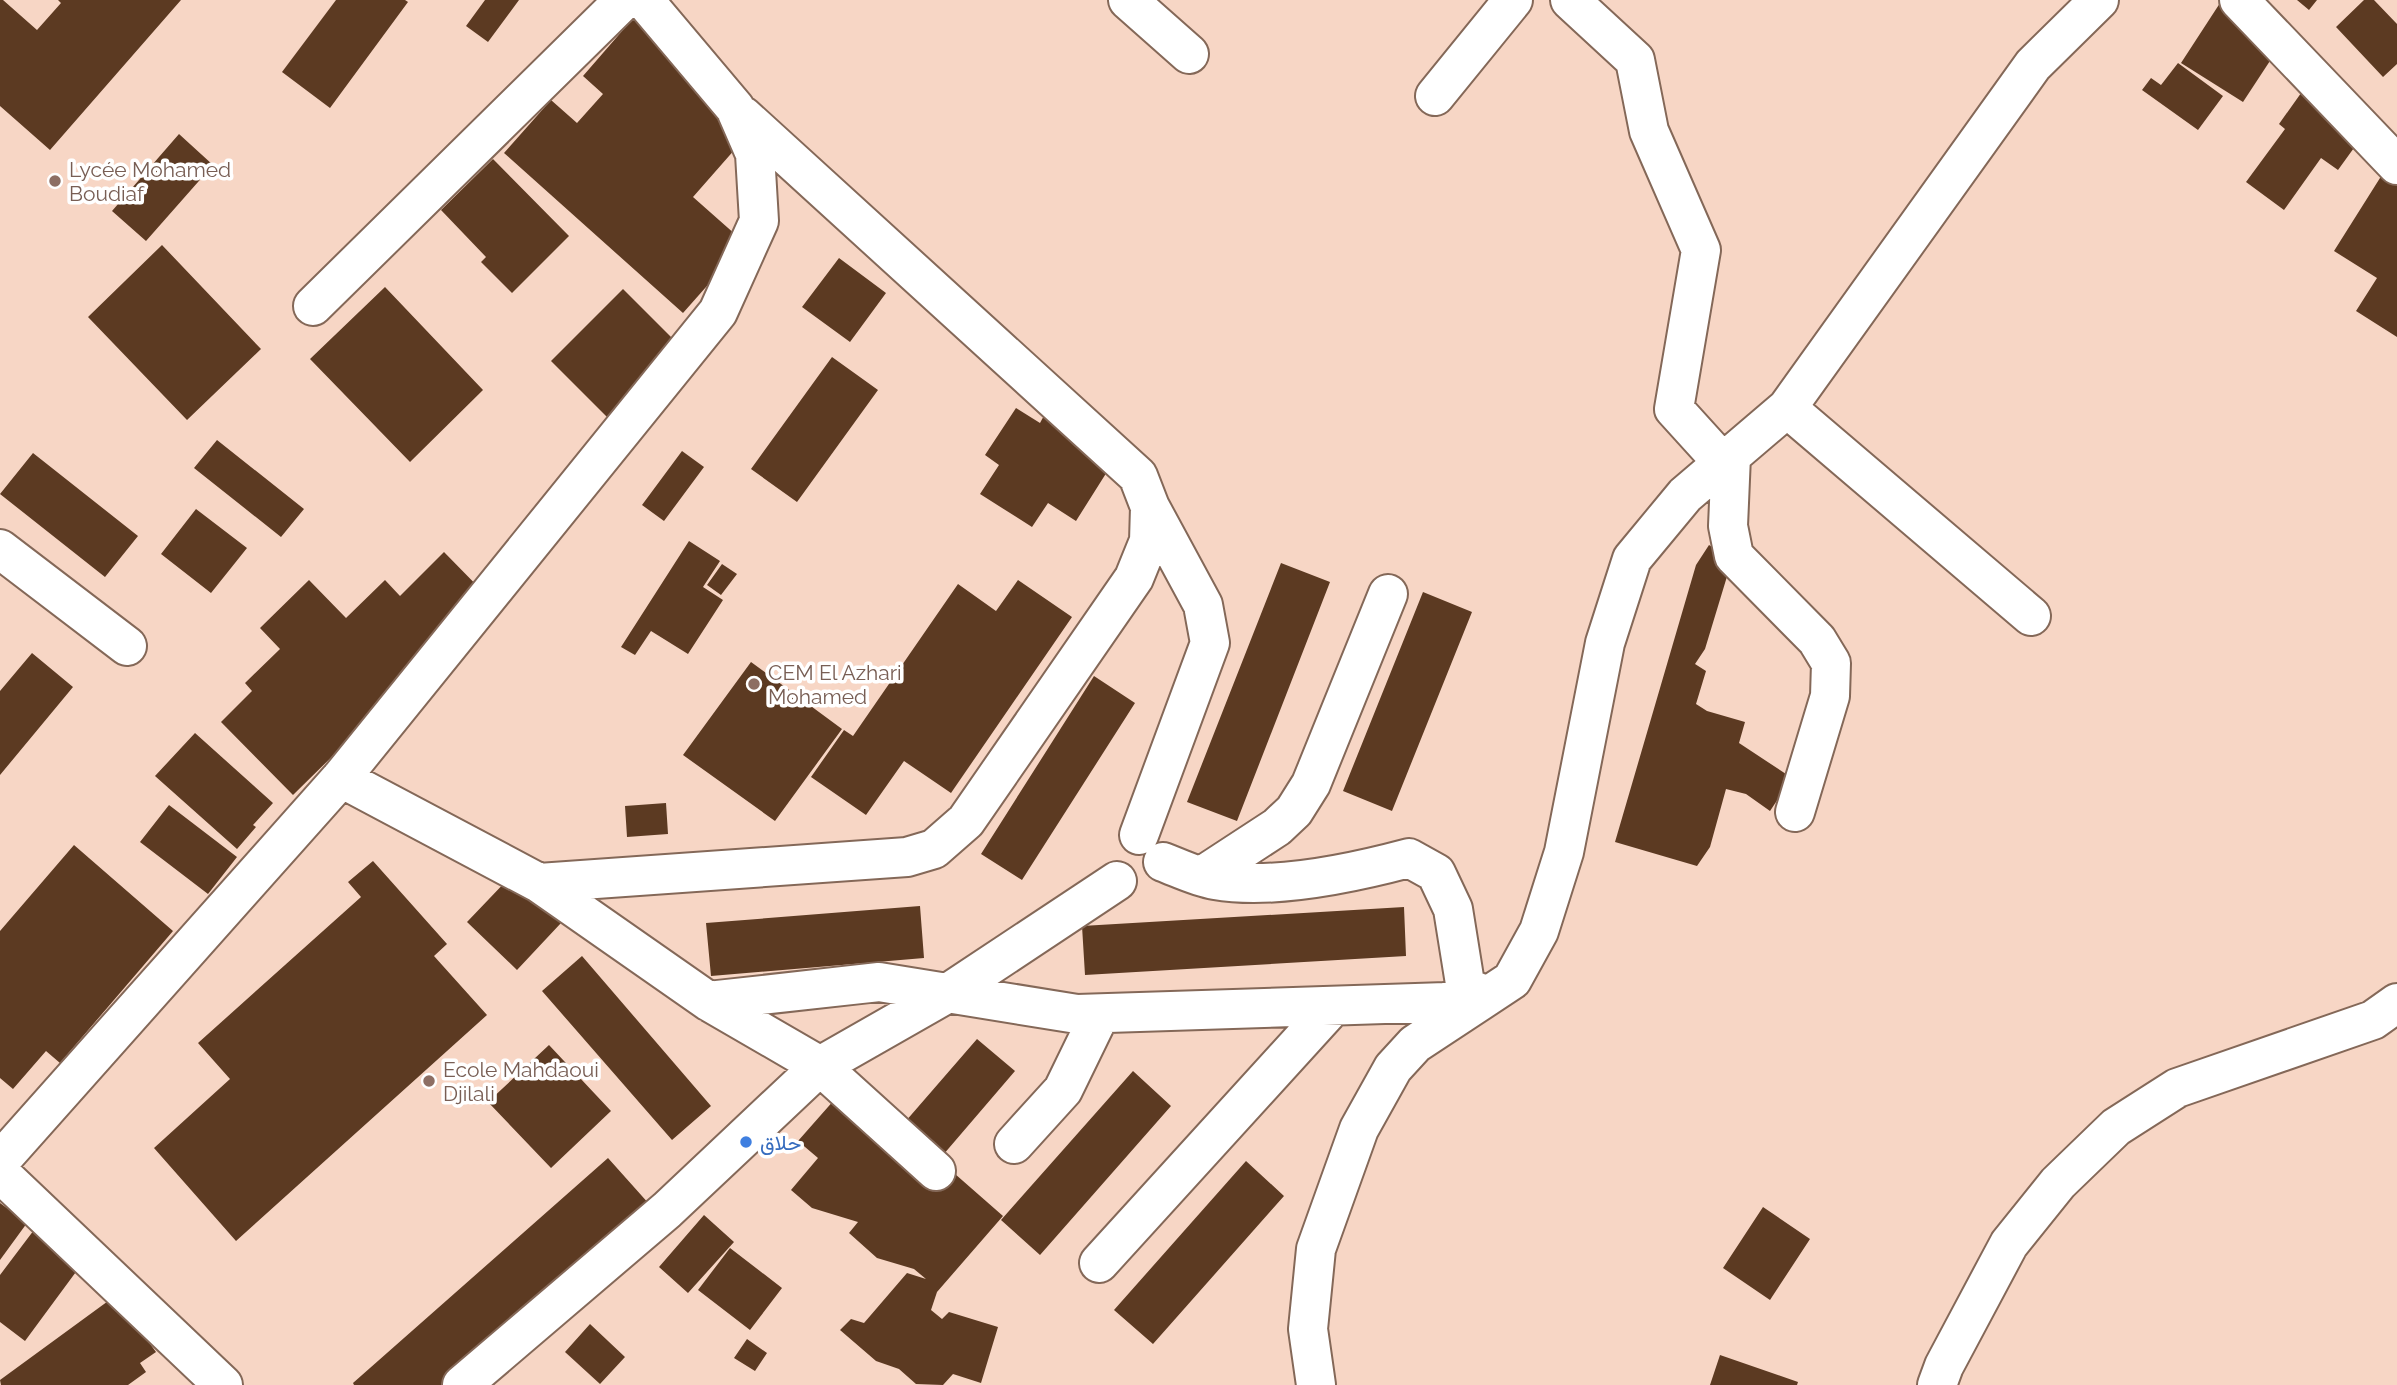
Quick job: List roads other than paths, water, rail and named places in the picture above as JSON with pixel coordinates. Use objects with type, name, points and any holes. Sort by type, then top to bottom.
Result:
[{"type":"street","points":[[313,306],[624,0]]},
{"type":"street","points":[[644,0],[735,108],[1138,476],[1150,507],[1203,605],[1210,643],[1151,849]]},
{"type":"street","points":[[1128,0],[1189,54]]},
{"type":"street","points":[[1435,96],[1513,0]]},
{"type":"street","points":[[1570,0],[1634,60],[1649,131],[1701,250],[1674,409],[1727,460],[1728,526],[1734,556],[1817,640],[1831,663],[1830,696],[1795,812]]},
{"type":"street","points":[[1316,1385],[1308,1329],[1316,1250],[1359,1129],[1393,1068],[1415,1044],[1511,980],[1539,931],[1564,852],[1605,643],[1632,559],[1685,495],[1787,408],[2033,65],[2099,0]]},
{"type":"street","points":[[2239,0],[2397,165]]},
{"type":"street","points":[[0,1161],[341,778],[718,312],[759,221],[755,154],[735,108]]},
{"type":"street","points":[[1787,408],[2031,616]]},
{"type":"street","points":[[539,883],[907,857],[933,849],[966,821],[1134,578],[1149,541],[1150,507]]},
{"type":"street","points":[[0,549],[127,646]]},
{"type":"street","points":[[1202,876],[1277,827],[1294,811],[1311,784],[1388,594]]},
{"type":"street","points":[[341,778],[539,883],[708,1001],[820,1066],[936,1171]]},
{"type":"street","points":[[462,1385],[667,1209],[820,1066],[948,993],[1117,881],[1111,873],[1110,864],[1114,846],[1121,839],[1151,849],[1214,880],[1268,883],[1366,869],[1409,858],[1436,873],[1454,909],[1467,996]]},
{"type":"street","points":[[708,1001],[879,982],[1077,1014],[1100,1014],[1446,1002],[1511,980]]},
{"type":"street","points":[[1937,1385],[1944,1366],[2009,1244],[2058,1184],[2116,1127],[2177,1088],[2373,1020],[2397,1003]]},
{"type":"street","points":[[1099,1263],[1333,1006]]},
{"type":"street","points":[[1014,1144],[1063,1090],[1100,1014]]},
{"type":"street","points":[[0,1173],[223,1385]]},
{"type":"place","name":"Lycée Mohamed Boudiaf","points":[[55,181]]},
{"type":"place","name":"CEM El Azhari Mohamed","points":[[754,684]]},
{"type":"place","name":"Ecole Mahdaoui Djilali","points":[[429,1081]]},
{"type":"place","name":"حلاق","points":[[746,1142]]}]
